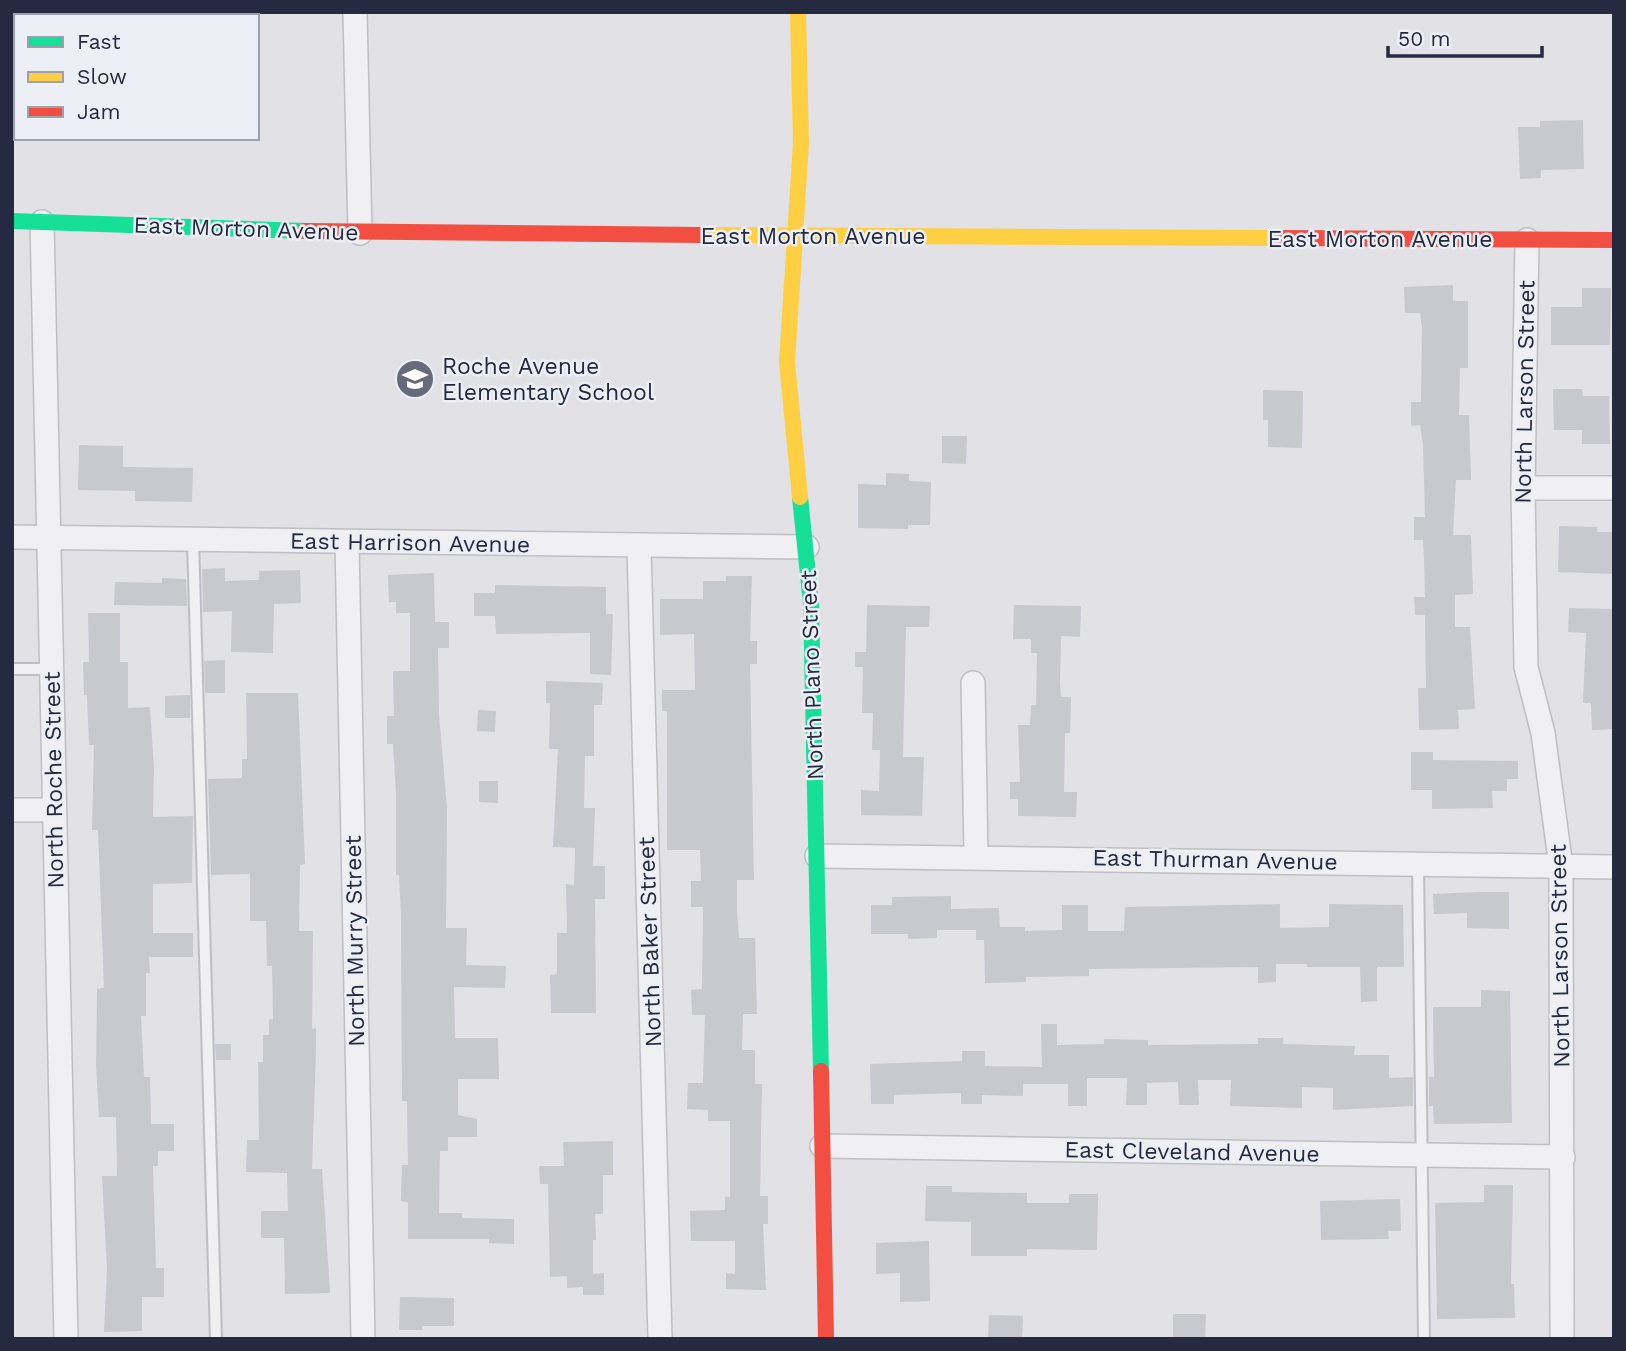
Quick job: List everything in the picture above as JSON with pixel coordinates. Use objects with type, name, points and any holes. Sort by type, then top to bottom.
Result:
[{"type":"main road","name":"North Plano Street","points":[[798,12],[800,143],[787,362],[807,547],[817,856],[826,1339]]},
{"type":"main road","name":"East Morton Avenue","points":[[12,221],[360,233],[1614,240]]},
{"type":"street","points":[[355,12],[360,233]]},
{"type":"street","name":"North Roche Street","points":[[42,222],[66,1339]]},
{"type":"street","name":"North Larson Street","points":[[1527,240],[1523,488],[1526,667],[1543,733],[1561,867],[1562,1339]]},
{"type":"street","points":[[1523,488],[1614,488]]},
{"type":"street","name":"East Harrison Avenue","points":[[12,537],[807,547]]},
{"type":"street","name":"North Murry Street","points":[[347,543],[363,1339]]},
{"type":"street","name":"North Baker Street","points":[[639,546],[660,1339]]},
{"type":"street","points":[[973,683],[975,856]]},
{"type":"street","points":[[12,810],[54,810]]},
{"type":"street","name":"East Thurman Avenue","points":[[817,856],[975,856],[1614,867]]},
{"type":"street","name":"East Cleveland Avenue","points":[[822,1146],[1563,1157]]},
{"type":"lane","points":[[193,540],[216,1339]]},
{"type":"lane","points":[[12,669],[51,669]]},
{"type":"lane","points":[[1418,864],[1424,1339]]},
{"type":"building","points":[[1583,120],[1584,169],[1541,170],[1541,178],[1520,179],[1518,127],[1540,127],[1540,121]]},
{"type":"building","points":[[1453,285],[1453,301],[1468,301],[1468,368],[1460,368],[1459,415],[1469,415],[1471,480],[1456,480],[1453,535],[1471,535],[1473,594],[1455,595],[1455,627],[1470,627],[1475,709],[1458,710],[1459,729],[1419,730],[1418,688],[1426,688],[1425,615],[1415,615],[1414,597],[1425,597],[1423,540],[1414,540],[1414,517],[1425,517],[1423,444],[1420,425],[1411,426],[1411,402],[1421,402],[1422,327],[1420,313],[1405,313],[1404,287]]},
{"type":"building","points":[[1582,288],[1611,288],[1610,345],[1551,345],[1551,307],[1582,307]]},
{"type":"building","points":[[1553,389],[1582,389],[1583,396],[1609,396],[1610,444],[1582,444],[1582,430],[1554,430]]},
{"type":"building","points":[[1263,390],[1303,391],[1302,448],[1268,447],[1268,420],[1263,420]]},
{"type":"building","points":[[942,436],[967,436],[966,464],[942,463]]},
{"type":"building","points":[[79,445],[123,446],[123,467],[193,468],[192,502],[135,501],[135,491],[78,490]]},
{"type":"building","points":[[886,473],[909,474],[909,481],[931,482],[930,525],[908,525],[908,529],[858,528],[858,484],[886,485]]},
{"type":"building","points":[[1559,526],[1597,527],[1597,532],[1614,532],[1613,574],[1558,572]]},
{"type":"building","points":[[225,568],[225,581],[259,580],[259,571],[300,570],[301,603],[274,604],[273,653],[231,652],[232,611],[203,612],[202,569]]},
{"type":"building","points":[[434,573],[435,622],[449,622],[449,648],[438,648],[439,714],[447,808],[446,928],[467,928],[466,965],[506,966],[505,988],[454,987],[455,1038],[498,1038],[499,1079],[458,1079],[458,1115],[477,1119],[477,1137],[448,1137],[448,1151],[440,1151],[439,1213],[462,1213],[462,1218],[514,1219],[514,1244],[489,1243],[489,1239],[408,1239],[408,1202],[401,1201],[402,1165],[408,1165],[407,1101],[402,1101],[401,916],[399,875],[396,875],[396,793],[393,744],[387,744],[387,716],[394,716],[393,671],[410,671],[410,613],[396,613],[396,602],[389,602],[388,575]]},
{"type":"building","points":[[726,576],[752,576],[750,641],[757,641],[757,664],[750,664],[754,880],[737,880],[737,912],[739,938],[755,938],[757,1014],[743,1014],[742,1050],[755,1050],[755,1084],[762,1084],[760,1196],[768,1196],[768,1224],[763,1224],[766,1290],[726,1289],[726,1273],[735,1274],[735,1241],[691,1241],[690,1211],[725,1210],[725,1197],[730,1197],[730,1121],[708,1121],[708,1110],[687,1109],[688,1083],[703,1083],[705,1015],[692,1015],[691,990],[702,989],[703,907],[691,907],[691,881],[701,881],[700,850],[667,850],[667,711],[662,711],[662,690],[695,690],[694,634],[660,635],[660,599],[703,599],[703,581],[726,581]]},
{"type":"building","points":[[162,578],[186,579],[187,606],[114,605],[115,582],[162,583]]},
{"type":"building","points":[[495,585],[606,587],[606,614],[613,614],[611,675],[590,674],[590,633],[496,634],[495,616],[474,616],[474,593],[495,593]]},
{"type":"building","points":[[867,605],[930,606],[929,627],[906,627],[903,757],[924,757],[922,816],[861,815],[861,790],[879,791],[880,750],[872,750],[873,713],[862,713],[863,667],[855,667],[855,652],[866,652]]},
{"type":"building","points":[[1014,605],[1081,606],[1080,637],[1061,636],[1061,697],[1071,697],[1070,733],[1065,733],[1064,792],[1077,792],[1076,817],[1018,816],[1018,799],[1010,799],[1010,782],[1020,782],[1018,725],[1030,725],[1031,705],[1036,705],[1037,653],[1031,653],[1031,639],[1013,639]]},
{"type":"building","points":[[1569,608],[1614,609],[1614,729],[1592,730],[1591,703],[1583,703],[1586,633],[1568,632]]},
{"type":"building","points":[[88,613],[120,613],[120,662],[128,662],[128,708],[150,707],[154,769],[153,817],[193,816],[192,883],[153,884],[153,933],[193,933],[193,957],[149,957],[150,973],[146,973],[146,1016],[141,1016],[144,1077],[150,1077],[151,1124],[174,1124],[174,1151],[158,1151],[158,1166],[153,1166],[156,1268],[164,1268],[164,1297],[142,1297],[142,1331],[104,1332],[107,1269],[102,1176],[117,1176],[116,1117],[99,1117],[96,1066],[97,989],[104,988],[98,830],[92,830],[94,745],[89,745],[87,695],[84,695],[83,662],[89,662]]},
{"type":"building","points":[[225,660],[225,693],[205,693],[204,661]]},
{"type":"building","points":[[546,681],[603,683],[602,705],[594,705],[594,756],[585,756],[584,808],[595,808],[593,866],[605,866],[605,899],[595,899],[596,1013],[551,1013],[550,975],[557,974],[557,933],[567,933],[566,884],[574,885],[575,848],[553,847],[558,749],[549,749],[550,703],[546,703]]},
{"type":"building","points":[[246,693],[298,693],[305,864],[300,865],[299,931],[313,931],[312,1029],[316,1028],[316,1051],[312,1169],[322,1169],[330,1293],[285,1294],[284,1238],[261,1238],[261,1211],[288,1211],[287,1173],[246,1172],[247,1140],[259,1140],[258,1062],[263,1062],[263,1035],[269,1035],[269,1020],[273,1019],[272,966],[267,966],[266,921],[250,921],[250,874],[211,875],[208,779],[242,778],[242,759],[247,759]]},
{"type":"building","points":[[190,695],[190,718],[165,718],[165,696]]},
{"type":"building","points":[[478,710],[496,711],[495,732],[477,731]]},
{"type":"building","points":[[1411,752],[1433,752],[1433,760],[1518,761],[1518,779],[1507,779],[1507,791],[1492,791],[1493,808],[1432,809],[1432,790],[1411,790]]},
{"type":"building","points":[[479,781],[498,781],[498,803],[479,802]]},
{"type":"building","points":[[1509,892],[1509,929],[1467,928],[1467,913],[1434,914],[1433,894]]},
{"type":"building","points":[[951,896],[951,909],[999,908],[1000,927],[1025,927],[1025,931],[1062,930],[1062,905],[1088,905],[1088,931],[1124,931],[1125,907],[1280,904],[1280,928],[1329,927],[1329,904],[1403,905],[1404,967],[1377,967],[1377,1001],[1361,1002],[1360,967],[1307,967],[1307,964],[1276,964],[1276,982],[1258,983],[1258,967],[1089,969],[1089,976],[1026,977],[1026,982],[985,983],[984,940],[976,940],[976,930],[937,930],[937,938],[908,939],[908,934],[871,934],[871,905],[892,905],[892,897]]},
{"type":"building","points":[[1481,990],[1510,991],[1512,1123],[1434,1124],[1433,1106],[1429,1106],[1429,1077],[1434,1077],[1433,1007],[1481,1007]]},
{"type":"building","points":[[1041,1024],[1057,1024],[1057,1045],[1104,1044],[1104,1039],[1148,1040],[1148,1045],[1258,1044],[1258,1038],[1283,1038],[1283,1044],[1355,1046],[1354,1055],[1389,1055],[1389,1078],[1413,1077],[1413,1106],[1333,1110],[1333,1088],[1302,1087],[1302,1108],[1230,1106],[1231,1080],[1198,1080],[1199,1105],[1179,1105],[1178,1082],[1147,1083],[1147,1105],[1126,1105],[1127,1078],[1087,1078],[1087,1106],[1068,1106],[1068,1084],[1023,1084],[1023,1096],[982,1095],[982,1104],[961,1104],[961,1093],[894,1095],[894,1104],[871,1104],[870,1064],[962,1061],[962,1051],[985,1051],[985,1066],[1042,1067]]},
{"type":"building","points":[[215,1044],[231,1044],[231,1060],[216,1060]]},
{"type":"building","points":[[613,1141],[613,1175],[603,1175],[603,1214],[595,1214],[596,1240],[593,1240],[593,1274],[604,1273],[604,1295],[583,1295],[583,1287],[567,1288],[567,1276],[550,1277],[548,1184],[540,1184],[539,1166],[564,1166],[563,1142]]},
{"type":"building","points":[[1484,1185],[1513,1185],[1511,1284],[1514,1284],[1515,1318],[1437,1319],[1435,1203],[1484,1202]]},
{"type":"building","points":[[926,1186],[952,1186],[952,1192],[1027,1193],[1027,1203],[1069,1203],[1069,1194],[1098,1194],[1097,1250],[1027,1249],[1027,1256],[971,1256],[971,1222],[925,1221]]},
{"type":"building","points":[[1400,1199],[1401,1231],[1388,1231],[1389,1239],[1321,1240],[1320,1201]]},
{"type":"building","points":[[929,1241],[930,1301],[900,1302],[900,1273],[876,1274],[876,1243]]},
{"type":"building","points":[[400,1297],[454,1298],[454,1326],[422,1326],[422,1330],[399,1330]]},
{"type":"building","points":[[1173,1314],[1206,1314],[1205,1339],[1173,1339]]},
{"type":"building","points":[[989,1315],[1023,1316],[1022,1339],[988,1339]]},
{"type":"traffic: fast","points":[[12,221],[305,231]]},
{"type":"traffic: fast","points":[[800,497],[811,604],[821,1071]]},
{"type":"traffic: slow","points":[[798,12],[801,143],[787,362],[800,497]]},
{"type":"traffic: slow","points":[[701,235],[1277,238]]},
{"type":"traffic: jam","points":[[305,231],[701,235]]},
{"type":"traffic: jam","points":[[1277,238],[1614,240]]},
{"type":"traffic: jam","points":[[821,1071],[826,1339]]},
{"type":"place","name":"Roche Avenue Elementary School","points":[[415,379]]}]
